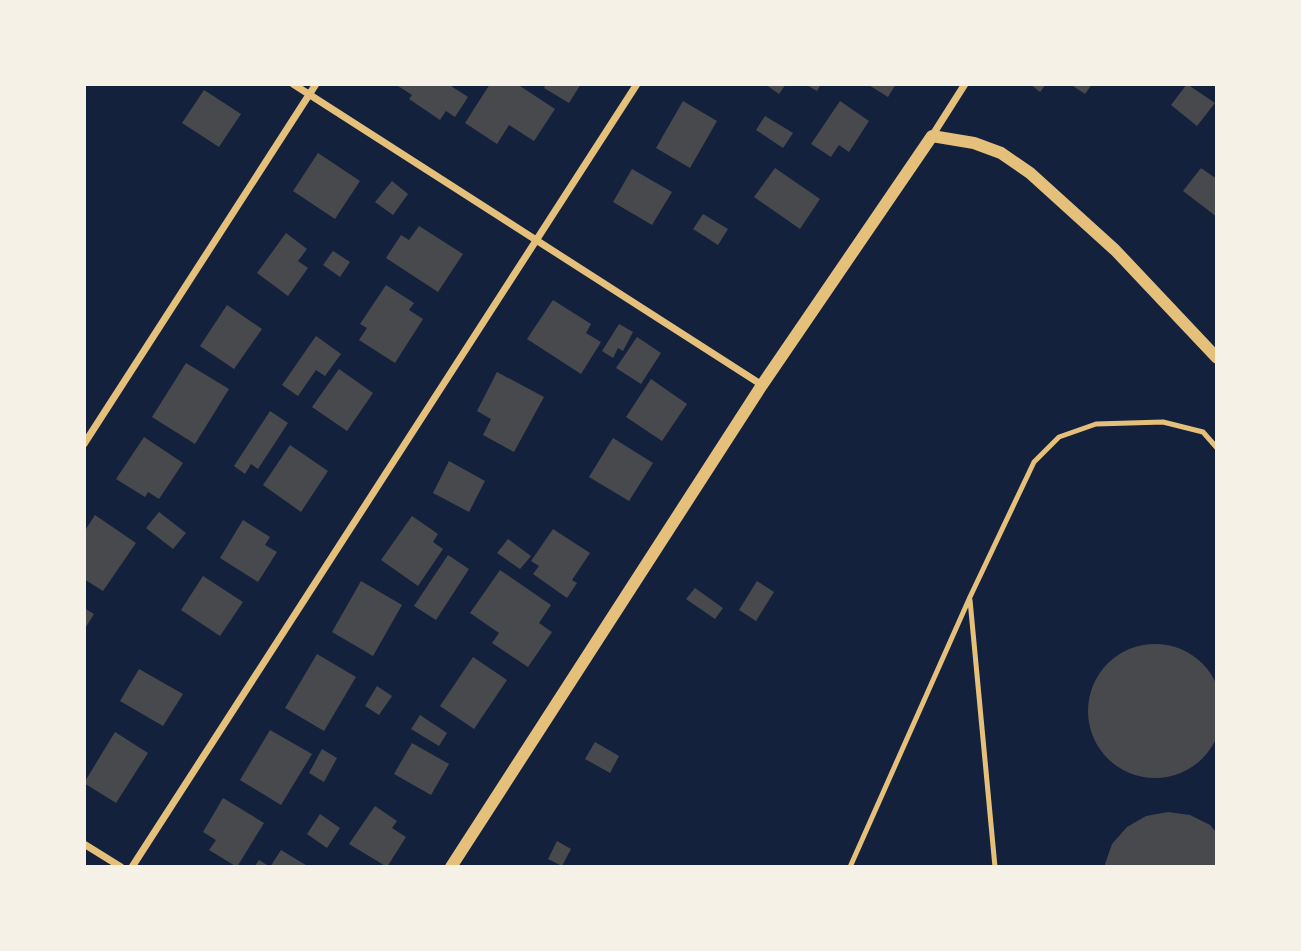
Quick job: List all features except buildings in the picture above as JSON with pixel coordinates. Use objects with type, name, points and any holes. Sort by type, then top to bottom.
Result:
[{"type":"street","points":[[293,84],[762,385]]},
{"type":"street","points":[[84,444],[316,84]]},
{"type":"street","points":[[132,867],[637,84]]},
{"type":"street","points":[[451,867],[762,385],[965,84]]},
{"type":"street","points":[[932,136],[983,146],[1002,153],[1030,173],[1115,250],[1217,358]]},
{"type":"street","points":[[84,844],[121,867]]},
{"type":"lane","points":[[850,867],[970,597],[1034,462],[1059,437],[1096,424],[1163,422],[1203,432],[1217,448]]},
{"type":"lane","points":[[970,597],[995,867]]}]
